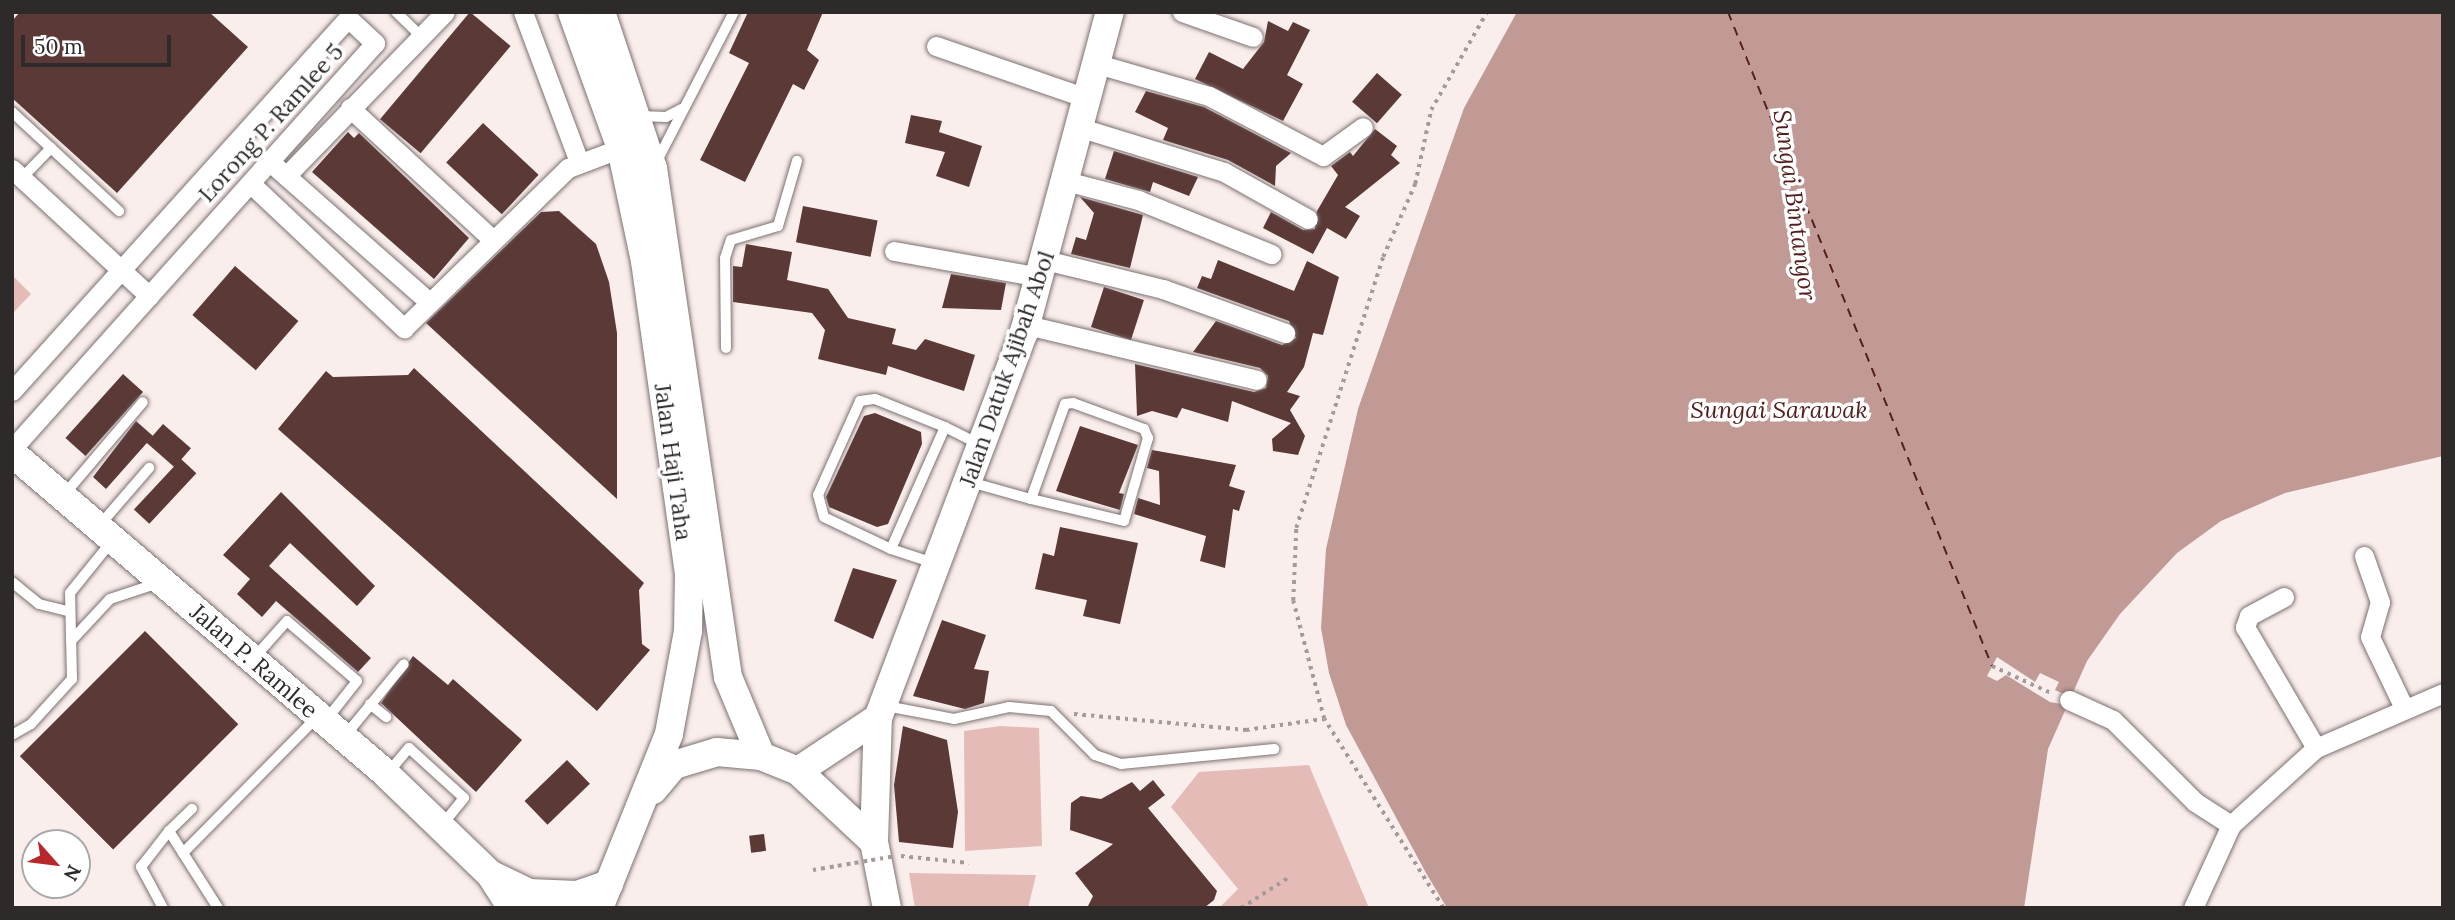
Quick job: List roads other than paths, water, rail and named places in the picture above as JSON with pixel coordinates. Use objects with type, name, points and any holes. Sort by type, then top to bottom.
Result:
[{"type":"main road","name":"Jalan Haji Taha","points":[[572,12],[621,148],[645,261],[689,574],[688,631],[669,734],[645,800],[604,896]]},
{"type":"main road","name":"Jalan Haji Taha","points":[[601,12],[653,168],[728,677],[761,756]]},
{"type":"main road","name":"Jalan Datuk Ajibah Abol","points":[[887,908],[880,711],[984,446],[1027,325],[1043,268],[1062,180],[1078,127],[1083,97],[1110,12]]},
{"type":"main road","name":"Jalan P. Ramlee","points":[[12,451],[442,825],[490,874],[512,908]]},
{"type":"main road","points":[[798,771],[880,711]]},
{"type":"main road","points":[[645,800],[674,765],[717,752],[761,756],[798,771],[885,849]]},
{"type":"main road","name":"Jalan P. Ramlee","points":[[490,874],[529,893],[604,896]]},
{"type":"street","points":[[286,176],[445,12]]},
{"type":"street","points":[[523,12],[579,162]]},
{"type":"street","points":[[1182,12],[1253,37]]},
{"type":"street","name":"Lorong P. Ramlee 5","points":[[12,391],[345,15],[375,43],[12,451]]},
{"type":"street","points":[[936,46],[1083,97]]},
{"type":"street","points":[[1094,63],[1209,96],[1323,156],[1363,127]]},
{"type":"street","points":[[350,108],[493,240]]},
{"type":"street","points":[[1078,127],[1224,172],[1308,219]]},
{"type":"street","points":[[250,183],[404,328],[493,240],[579,162],[621,148]]},
{"type":"street","points":[[269,162],[429,302]]},
{"type":"street","points":[[17,173],[149,296]]},
{"type":"street","points":[[1062,180],[1138,200],[1271,254]]},
{"type":"street","points":[[894,251],[1043,268],[1163,289],[1285,333]]},
{"type":"street","points":[[1027,325],[1257,380]]},
{"type":"street","points":[[2364,556],[2380,602],[2370,637],[2404,708]]},
{"type":"street","points":[[2284,597],[2249,616],[2245,627],[2316,748]]},
{"type":"street","points":[[2193,908],[2231,825],[2316,748],[2443,693]]},
{"type":"street","points":[[2069,700],[2113,720],[2195,802],[2231,825]]},
{"type":"lane","points":[[396,12],[421,36]]},
{"type":"lane","points":[[653,168],[734,12]]},
{"type":"lane","points":[[637,116],[666,117],[682,108]]},
{"type":"lane","points":[[12,112],[119,211]]},
{"type":"lane","points":[[17,173],[51,148]]},
{"type":"lane","points":[[726,348],[725,258],[731,240],[778,226],[797,162]]},
{"type":"lane","points":[[938,564],[891,549],[824,517],[818,495],[860,401],[875,399],[984,446]]},
{"type":"lane","points":[[63,497],[143,402]]},
{"type":"lane","points":[[970,481],[1031,499],[1124,521],[1149,438],[1144,429],[1065,404],[1031,499]]},
{"type":"lane","points":[[891,549],[945,427]]},
{"type":"lane","points":[[12,735],[31,724],[72,679],[67,611],[70,593],[149,468]]},
{"type":"lane","points":[[12,582],[38,604],[67,611]]},
{"type":"lane","points":[[71,642],[110,599],[162,582]]},
{"type":"lane","points":[[252,659],[287,621],[297,629],[357,681],[329,725]]},
{"type":"lane","points":[[183,853],[329,725],[370,704],[404,664]]},
{"type":"lane","points":[[370,704],[386,718]]},
{"type":"lane","points":[[880,711],[954,719],[1009,707],[1051,711],[1095,755],[1121,764],[1274,749]]},
{"type":"lane","points":[[163,908],[141,867],[169,831],[192,809]]},
{"type":"lane","points":[[169,831],[218,908]]},
{"type":"water","name":"Sungai Sarawak","points":[[1517,12],[2443,12],[2443,456],[2285,493],[2221,521],[2177,553],[2120,614],[2087,661],[2048,749],[2024,908],[1447,908],[1426,873],[1346,725],[1329,673],[1321,628],[1326,549],[1358,409],[1464,108]]},
{"type":"water label","name":"Sungai Bintangor","points":[[1795,205]]}]
